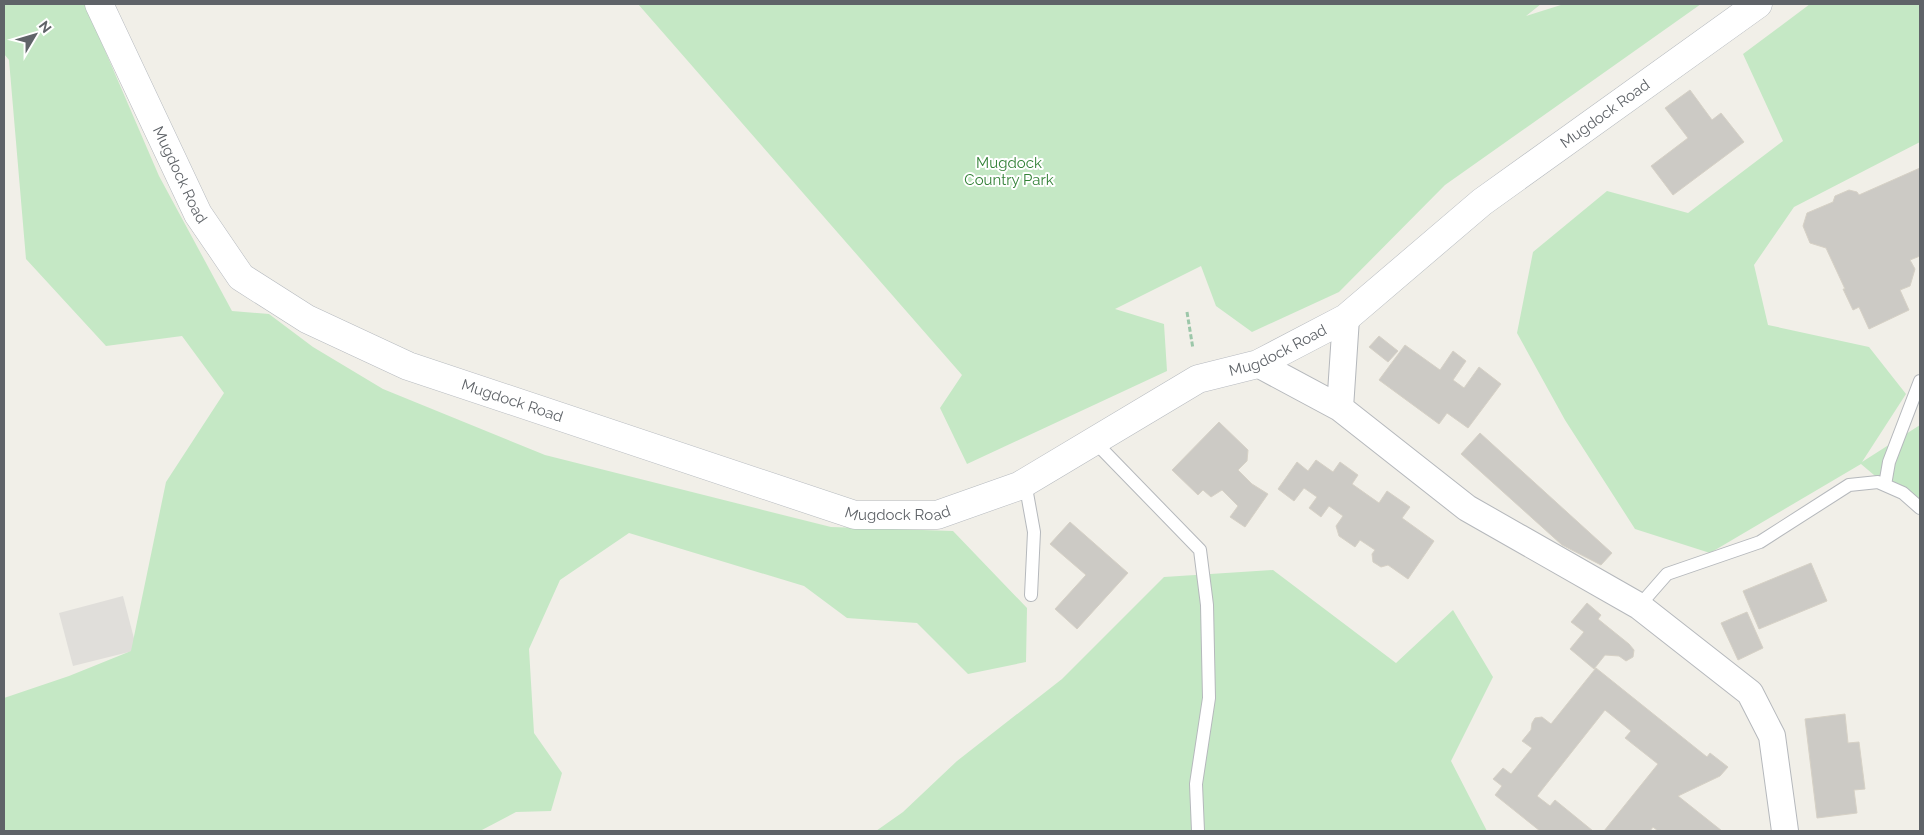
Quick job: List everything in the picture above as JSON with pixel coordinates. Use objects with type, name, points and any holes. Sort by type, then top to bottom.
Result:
[{"type":"street","name":"Mugdock Road","points":[[99,4],[198,214],[240,278],[307,319],[408,366],[855,515],[937,514],[1025,482],[1198,379],[1258,364],[1346,318],[1482,202],[1758,4]]},
{"type":"street","points":[[1340,408],[1346,318]]},
{"type":"street","points":[[1258,364],[1340,408],[1467,508],[1639,606],[1750,693],[1772,736],[1785,831]]},
{"type":"lane","points":[[1885,485],[1889,462],[1920,381]]},
{"type":"lane","points":[[1094,441],[1200,550],[1207,605],[1209,698],[1196,784],[1198,831]]},
{"type":"lane","points":[[1025,482],[1034,532],[1031,596]]},
{"type":"lane","points":[[1639,606],[1667,574],[1760,542],[1849,485],[1878,482],[1903,493],[1920,508]]},
{"type":"path","points":[[1187,312],[1198,379]]},
{"type":"shaded area","points":[[123,596],[137,650],[73,666],[59,613]]},
{"type":"green space","points":[[4,4],[85,4],[159,176],[232,311],[269,314],[313,347],[383,389],[545,455],[831,527],[953,531],[1027,608],[1026,662],[968,674],[917,623],[847,618],[804,586],[629,533],[560,580],[529,649],[534,733],[562,773],[551,811],[516,812],[480,831],[4,831],[4,698],[69,676],[131,651],[166,482],[224,393],[182,336],[106,346],[26,259],[9,60],[4,54]]},
{"type":"green space","name":"Mugdock Country Park","points":[[638,4],[1541,4],[1526,16],[1564,4],[1701,4],[1445,185],[1339,292],[1252,332],[1216,306],[1201,266],[1115,309],[1164,324],[1167,371],[967,464],[940,408],[962,375]]},
{"type":"green space","points":[[1810,4],[1920,4],[1920,142],[1794,207],[1754,265],[1768,325],[1869,347],[1906,394],[1862,462],[1920,425],[1920,514],[1861,464],[1710,553],[1635,529],[1565,420],[1517,333],[1533,252],[1607,191],[1688,213],[1783,141],[1743,54]]},
{"type":"green space","points":[[1273,570],[1396,663],[1453,610],[1493,677],[1451,761],[1487,831],[876,831],[903,812],[957,761],[1062,679],[1164,577]]},
{"type":"building","points":[[1690,90],[1712,120],[1721,113],[1744,142],[1673,195],[1651,166],[1688,138],[1665,108]]},
{"type":"building","points":[[1920,168],[1920,256],[1910,260],[1915,269],[1910,286],[1900,290],[1909,310],[1869,329],[1859,307],[1853,310],[1826,248],[1810,243],[1803,226],[1807,213],[1833,202],[1835,196],[1849,190],[1857,192],[1859,195]]},
{"type":"building","points":[[1379,336],[1398,351],[1388,362],[1369,347]]},
{"type":"building","points":[[1405,345],[1440,370],[1453,351],[1466,361],[1453,380],[1464,388],[1479,367],[1501,384],[1468,428],[1447,413],[1439,424],[1379,380]]},
{"type":"building","points":[[1219,422],[1248,450],[1247,461],[1238,470],[1252,484],[1268,494],[1245,527],[1230,517],[1238,506],[1222,490],[1211,497],[1203,490],[1198,495],[1172,470]]},
{"type":"building","points":[[1480,433],[1612,553],[1601,565],[1562,545],[1461,454]]},
{"type":"building","points":[[1316,460],[1333,472],[1340,462],[1358,475],[1352,484],[1379,503],[1387,491],[1410,507],[1402,518],[1434,541],[1408,579],[1388,565],[1381,567],[1373,562],[1372,554],[1375,550],[1360,540],[1355,547],[1339,536],[1336,526],[1343,516],[1329,506],[1321,517],[1309,508],[1317,497],[1304,488],[1294,501],[1278,489],[1297,462],[1308,471]]},
{"type":"building","points":[[1070,522],[1128,573],[1077,629],[1055,609],[1086,575],[1050,544]]},
{"type":"building","points":[[1811,563],[1827,601],[1759,629],[1743,591]]},
{"type":"building","points":[[1587,603],[1601,615],[1598,619],[1629,644],[1634,650],[1633,657],[1626,661],[1619,656],[1605,655],[1594,669],[1570,649],[1584,632],[1571,622]]},
{"type":"building","points":[[1747,612],[1763,648],[1738,660],[1721,623]]},
{"type":"building","points":[[1596,668],[1707,757],[1710,753],[1728,767],[1720,776],[1678,796],[1722,831],[1658,831],[1653,827],[1650,831],[1604,831],[1658,764],[1625,738],[1631,731],[1605,710],[1537,796],[1550,806],[1555,800],[1593,831],[1540,831],[1495,795],[1502,786],[1493,779],[1503,768],[1511,774],[1532,748],[1522,741],[1531,730],[1535,718],[1542,717],[1551,724]]},
{"type":"building","points":[[1845,714],[1848,743],[1859,742],[1865,789],[1854,790],[1857,813],[1817,818],[1805,719]]}]
